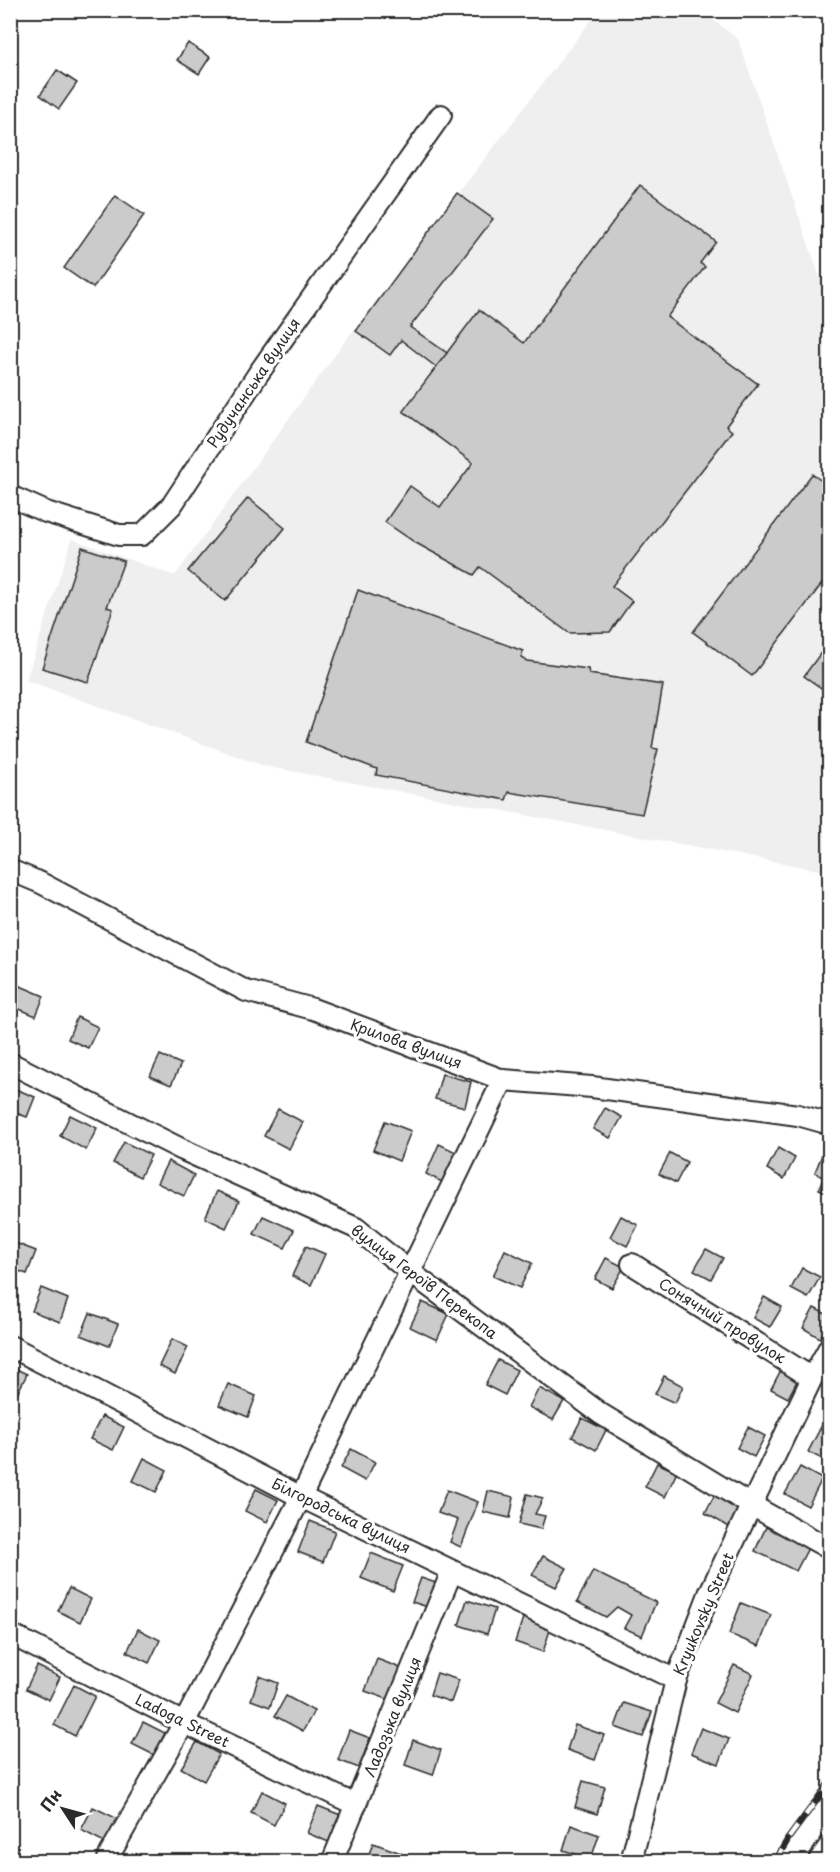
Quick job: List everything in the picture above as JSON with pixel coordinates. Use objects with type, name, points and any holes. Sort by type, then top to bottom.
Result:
[{"type":"street","name":"Рудучанська вулиця","points":[[10,496],[46,512],[119,535],[141,535],[172,505],[258,374],[441,115]]},
{"type":"street","name":"Крилова вулиця","points":[[10,870],[41,883],[246,991],[313,1009],[503,1080],[604,1088],[798,1115],[830,1124]]},
{"type":"street","name":"вулиця Героїв Перекопа","points":[[10,1063],[183,1150],[356,1228],[601,1414],[830,1549]]},
{"type":"street","points":[[107,1862],[184,1723],[300,1497],[503,1080]]},
{"type":"street","name":"Сонячний провулок","points":[[632,1264],[812,1378]]},
{"type":"street","name":"Білгородська вулиця","points":[[10,1346],[300,1497],[676,1680]]},
{"type":"street","name":"Kryukovsky Street","points":[[631,1862],[676,1680],[709,1594],[812,1378],[830,1346]]},
{"type":"street","name":"Ладозька вулиця","points":[[332,1862],[452,1571]]},
{"type":"street","name":"Ladoga Street","points":[[10,1634],[184,1723],[356,1805]]},
{"type":"street","points":[[818,1862],[830,1845]]},
{"type":"shaded area","points":[[598,11],[701,11],[738,39],[829,304],[829,872],[264,766],[26,680],[72,539],[175,576],[340,348]]},
{"type":"building","points":[[188,43],[210,57],[199,74],[177,60]]},
{"type":"building","points":[[57,70],[77,83],[59,109],[40,95]]},
{"type":"building","points":[[640,185],[716,242],[700,263],[705,267],[667,317],[758,384],[726,426],[732,431],[612,586],[632,601],[610,632],[569,633],[480,567],[474,575],[416,543],[385,522],[410,486],[440,507],[473,463],[403,411],[479,310],[524,343]]},
{"type":"building","points":[[457,193],[493,219],[410,327],[447,353],[436,367],[401,340],[390,355],[356,331]]},
{"type":"building","points":[[115,195],[144,215],[93,288],[64,268]]},
{"type":"building","points":[[812,474],[830,487],[830,573],[752,676],[693,632]]},
{"type":"building","points":[[248,498],[285,528],[225,601],[188,571]]},
{"type":"building","points":[[82,547],[124,561],[107,607],[113,609],[88,682],[42,668]]},
{"type":"building","points":[[358,590],[523,651],[521,657],[527,661],[588,669],[589,674],[663,685],[652,748],[658,749],[642,814],[509,792],[506,800],[376,775],[377,769],[306,742]]},
{"type":"building","points":[[830,640],[830,694],[804,676]]},
{"type":"building","points":[[18,985],[44,996],[36,1016],[10,1005]]},
{"type":"building","points":[[77,1017],[98,1027],[88,1048],[68,1039]]},
{"type":"building","points":[[160,1055],[181,1064],[171,1085],[150,1076]]},
{"type":"building","points":[[442,1074],[471,1082],[465,1107],[435,1099]]},
{"type":"building","points":[[13,1088],[35,1097],[27,1117],[10,1111],[10,1095]]},
{"type":"building","points":[[605,1108],[622,1117],[610,1138],[593,1129]]},
{"type":"building","points":[[278,1109],[303,1122],[289,1149],[264,1136]]},
{"type":"building","points":[[70,1115],[97,1128],[86,1150],[60,1136]]},
{"type":"building","points":[[385,1121],[411,1131],[399,1161],[373,1150]]},
{"type":"building","points":[[124,1142],[151,1155],[140,1177],[113,1163]]},
{"type":"building","points":[[439,1144],[458,1153],[444,1183],[426,1174]]},
{"type":"building","points":[[778,1148],[795,1158],[784,1179],[767,1169]]},
{"type":"building","points":[[824,1150],[830,1152],[830,1193],[819,1189],[823,1178],[815,1172]]},
{"type":"building","points":[[670,1153],[687,1162],[676,1183],[659,1174]]},
{"type":"building","points":[[168,1161],[194,1175],[184,1196],[157,1183]]},
{"type":"building","points":[[217,1191],[239,1201],[226,1228],[205,1218]]},
{"type":"building","points":[[263,1216],[294,1230],[285,1248],[254,1234]]},
{"type":"building","points":[[621,1216],[638,1225],[627,1246],[610,1237]]},
{"type":"building","points":[[10,1241],[36,1251],[27,1274],[10,1268]]},
{"type":"building","points":[[306,1246],[325,1254],[311,1285],[292,1276]]},
{"type":"building","points":[[706,1249],[723,1258],[711,1279],[694,1270]]},
{"type":"building","points":[[505,1250],[532,1263],[520,1288],[493,1276]]},
{"type":"building","points":[[606,1258],[624,1267],[612,1288],[595,1279]]},
{"type":"building","points":[[802,1268],[820,1277],[808,1298],[791,1289]]},
{"type":"building","points":[[41,1288],[68,1299],[60,1322],[32,1311]]},
{"type":"building","points":[[764,1297],[782,1307],[770,1327],[753,1318]]},
{"type":"building","points":[[422,1302],[449,1314],[437,1340],[410,1327]]},
{"type":"building","points":[[814,1308],[830,1316],[820,1338],[803,1328]]},
{"type":"building","points":[[90,1313],[118,1324],[109,1346],[81,1335]]},
{"type":"building","points":[[172,1339],[188,1347],[175,1374],[159,1366]]},
{"type":"building","points":[[498,1360],[517,1370],[505,1395],[485,1385]]},
{"type":"building","points":[[10,1366],[27,1374],[16,1396],[10,1394]]},
{"type":"building","points":[[782,1368],[799,1377],[788,1398],[771,1389]]},
{"type":"building","points":[[664,1376],[683,1386],[675,1403],[655,1394]]},
{"type":"building","points":[[228,1384],[256,1396],[248,1417],[219,1405]]},
{"type":"building","points":[[539,1388],[564,1401],[553,1420],[529,1407]]},
{"type":"building","points":[[102,1416],[124,1427],[113,1450],[90,1439]]},
{"type":"building","points":[[582,1418],[606,1430],[596,1450],[572,1437]]},
{"type":"building","points":[[822,1425],[830,1429],[830,1463],[808,1452]]},
{"type":"building","points":[[748,1427],[765,1436],[754,1457],[737,1448]]},
{"type":"building","points":[[351,1449],[375,1462],[365,1481],[341,1468]]},
{"type":"building","points":[[144,1458],[167,1470],[156,1492],[133,1481]]},
{"type":"building","points":[[657,1463],[677,1472],[665,1497],[645,1487]]},
{"type":"building","points":[[800,1467],[822,1479],[808,1506],[785,1494]]},
{"type":"building","points":[[256,1489],[278,1500],[267,1522],[245,1511]]},
{"type":"building","points":[[447,1490],[478,1502],[461,1547],[450,1542],[458,1520],[438,1513]]},
{"type":"building","points":[[488,1491],[514,1497],[510,1518],[483,1512]]},
{"type":"building","points":[[527,1494],[543,1498],[535,1514],[545,1516],[541,1529],[519,1524]]},
{"type":"building","points":[[715,1494],[739,1507],[729,1527],[705,1513]]},
{"type":"building","points":[[310,1521],[335,1531],[323,1562],[298,1552]]},
{"type":"building","points":[[766,1527],[808,1548],[796,1571],[755,1551]]},
{"type":"building","points":[[371,1553],[403,1566],[393,1591],[361,1578]]},
{"type":"building","points":[[543,1556],[567,1568],[556,1587],[532,1575]]},
{"type":"building","points":[[593,1571],[656,1602],[642,1636],[624,1628],[631,1615],[617,1607],[606,1617],[577,1602]]},
{"type":"building","points":[[421,1578],[439,1584],[431,1608],[412,1602]]},
{"type":"building","points":[[69,1588],[91,1599],[80,1622],[58,1611]]},
{"type":"building","points":[[467,1600],[495,1609],[487,1634],[459,1625]]},
{"type":"building","points":[[741,1603],[771,1615],[759,1646],[729,1634]]},
{"type":"building","points":[[523,1618],[551,1627],[543,1652],[515,1642]]},
{"type":"building","points":[[138,1629],[160,1640],[149,1663],[127,1652]]},
{"type":"building","points":[[377,1659],[403,1669],[390,1700],[365,1691]]},
{"type":"building","points":[[734,1665],[753,1674],[735,1713],[715,1703]]},
{"type":"building","points":[[37,1666],[60,1677],[49,1700],[26,1689]]},
{"type":"building","points":[[437,1673],[459,1680],[451,1702],[430,1695]]},
{"type":"building","points":[[259,1676],[278,1683],[270,1707],[251,1700]]},
{"type":"building","points":[[74,1685],[95,1696],[75,1736],[54,1725]]},
{"type":"building","points":[[286,1696],[314,1711],[303,1731],[275,1716]]},
{"type":"building","points":[[624,1703],[652,1712],[643,1737],[615,1727]]},
{"type":"building","points":[[143,1722],[165,1733],[154,1755],[132,1744]]},
{"type":"building","points":[[575,1725],[604,1735],[595,1760],[567,1750]]},
{"type":"building","points":[[701,1728],[729,1739],[719,1764],[691,1753]]},
{"type":"building","points":[[349,1730],[370,1738],[359,1768],[338,1760]]},
{"type":"building","points":[[413,1740],[441,1750],[433,1775],[405,1765]]},
{"type":"building","points":[[197,1742],[219,1754],[204,1781],[181,1768]]},
{"type":"building","points":[[583,1781],[605,1787],[597,1814],[575,1807]]},
{"type":"building","points":[[262,1791],[285,1803],[274,1825],[251,1813]]},
{"type":"building","points":[[318,1806],[343,1816],[331,1843],[307,1833]]},
{"type":"building","points":[[93,1807],[120,1820],[108,1844],[81,1830]]},
{"type":"building","points":[[571,1825],[599,1835],[591,1859],[563,1850]]},
{"type":"building","points":[[373,1843],[401,1853],[397,1862],[366,1862]]},
{"type":"railway","points":[[775,1862],[788,1839],[830,1782]]}]
